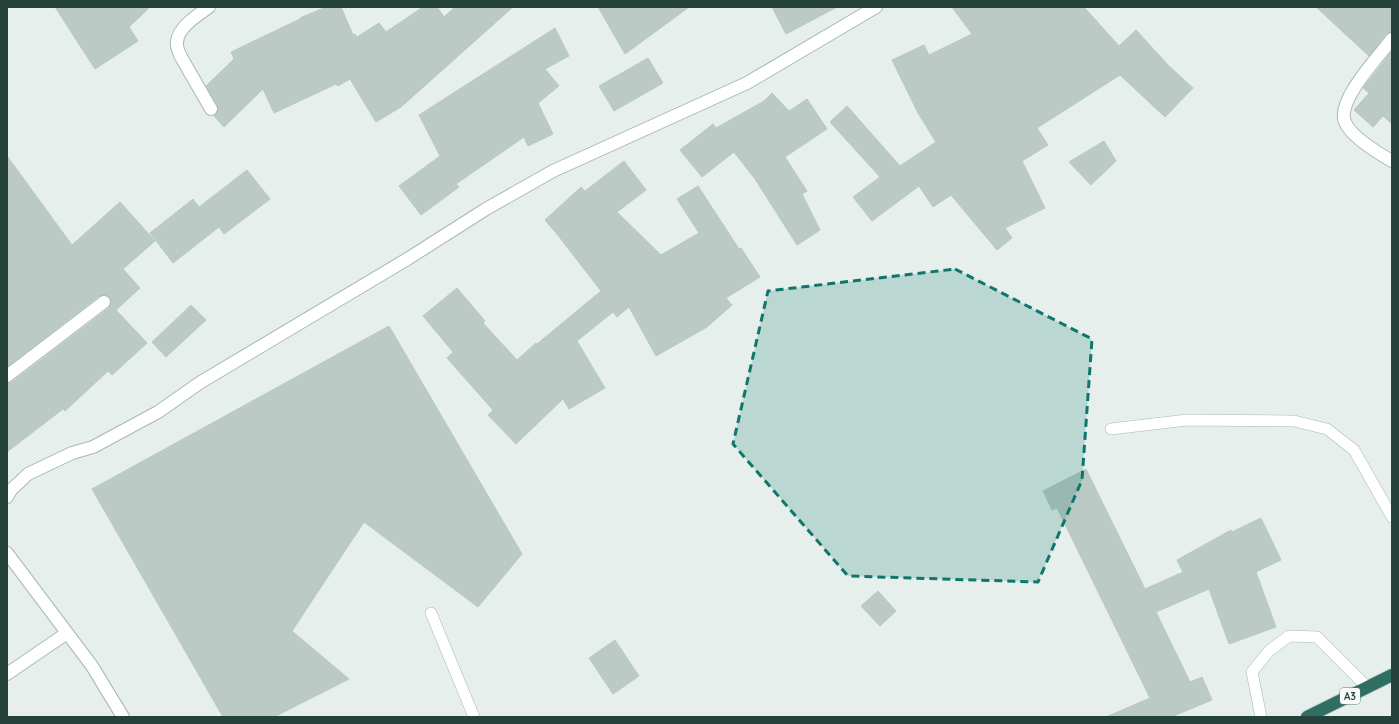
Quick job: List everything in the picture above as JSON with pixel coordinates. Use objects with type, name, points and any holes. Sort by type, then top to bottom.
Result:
[{"type":"highway","name":"A3","points":[[1307,717],[1392,675]]},
{"type":"street","points":[[209,7],[180,32],[177,48],[211,109]]},
{"type":"street","points":[[7,497],[11,490],[28,474],[72,453],[93,447],[158,412],[201,382],[409,258],[486,209],[553,171],[747,83],[876,7]]},
{"type":"street","points":[[1392,39],[1354,88],[1344,107],[1345,122],[1349,129],[1370,148],[1392,161]]},
{"type":"street","points":[[7,376],[104,302]]},
{"type":"street","points":[[7,553],[92,666],[123,717]]},
{"type":"street","points":[[7,674],[67,633]]},
{"type":"lane","points":[[1111,429],[1187,420],[1294,421],[1327,429],[1354,450],[1392,517]]},
{"type":"lane","points":[[430,614],[474,717]]},
{"type":"lane","points":[[1261,717],[1252,672],[1269,651],[1289,636],[1317,637],[1367,687]]},
{"type":"highlighted area","points":[[955,269],[1092,339],[1082,480],[1038,582],[848,576],[733,444],[768,291]]},
{"type":"building","points":[[55,7],[150,7],[129,27],[138,41],[95,69]]},
{"type":"building","points":[[326,7],[341,7],[353,35],[355,34],[357,37],[379,23],[386,32],[423,7],[437,7],[444,17],[455,7],[513,7],[401,107],[376,122],[350,79],[338,86],[336,84],[274,113],[263,89],[224,127],[214,116],[218,109],[206,86],[234,59],[231,52]]},
{"type":"building","points":[[598,7],[689,7],[625,54]]},
{"type":"building","points":[[772,7],[837,7],[786,34]]},
{"type":"building","points":[[952,7],[1084,7],[1119,46],[1136,30],[1169,66],[1193,88],[1165,117],[1120,75],[1037,128],[1048,145],[1022,161],[1045,208],[1005,228],[1012,238],[997,250],[951,195],[933,207],[919,186],[872,221],[853,197],[880,177],[830,122],[847,106],[900,166],[936,142],[918,113],[892,60],[924,45],[929,55],[972,34]]},
{"type":"building","points":[[1316,7],[1392,7],[1392,32],[1386,34],[1369,56]]},
{"type":"building","points":[[555,28],[569,56],[545,69],[559,86],[538,103],[553,134],[528,146],[524,137],[456,184],[459,187],[421,215],[399,186],[440,156],[419,115]]},
{"type":"building","points":[[1392,51],[1392,124],[1383,116],[1373,127],[1354,110],[1369,93],[1363,88]]},
{"type":"building","points":[[648,58],[663,83],[614,111],[599,86]]},
{"type":"building","points":[[772,93],[789,111],[807,99],[827,129],[785,157],[807,191],[802,194],[820,230],[797,245],[755,179],[734,152],[702,177],[680,150],[713,124],[716,128],[764,101]]},
{"type":"building","points":[[1104,141],[1116,161],[1091,185],[1069,162]]},
{"type":"building","points":[[7,156],[72,245],[120,202],[155,241],[123,269],[140,288],[116,310],[147,343],[112,375],[108,371],[65,411],[63,409],[7,452],[7,383],[12,382],[109,308],[111,301],[107,295],[99,296],[7,367]]},
{"type":"building","points":[[624,161],[646,190],[617,212],[661,255],[699,233],[677,199],[698,186],[739,249],[741,248],[760,277],[726,298],[732,305],[707,327],[656,356],[629,307],[617,317],[613,312],[577,341],[605,388],[569,409],[563,399],[516,444],[488,415],[493,410],[447,358],[453,352],[423,316],[457,288],[485,321],[483,323],[517,360],[601,291],[545,220],[581,187],[585,191]]},
{"type":"building","points":[[247,170],[270,199],[224,234],[219,227],[173,263],[150,233],[193,199],[199,207]]},
{"type":"building","points":[[191,305],[206,320],[166,357],[152,342]]},
{"type":"building","points":[[389,326],[522,554],[478,607],[364,522],[292,631],[349,679],[274,717],[223,717],[92,489]]},
{"type":"building","points":[[1086,469],[1145,589],[1183,572],[1177,560],[1231,530],[1232,532],[1261,518],[1281,560],[1256,572],[1276,627],[1229,644],[1209,589],[1156,612],[1190,682],[1202,677],[1212,700],[1171,717],[1106,717],[1150,698],[1057,508],[1052,510],[1043,491]]},
{"type":"building","points":[[878,591],[896,611],[880,626],[861,606]]},
{"type":"building","points":[[615,640],[639,676],[613,694],[589,658]]}]
